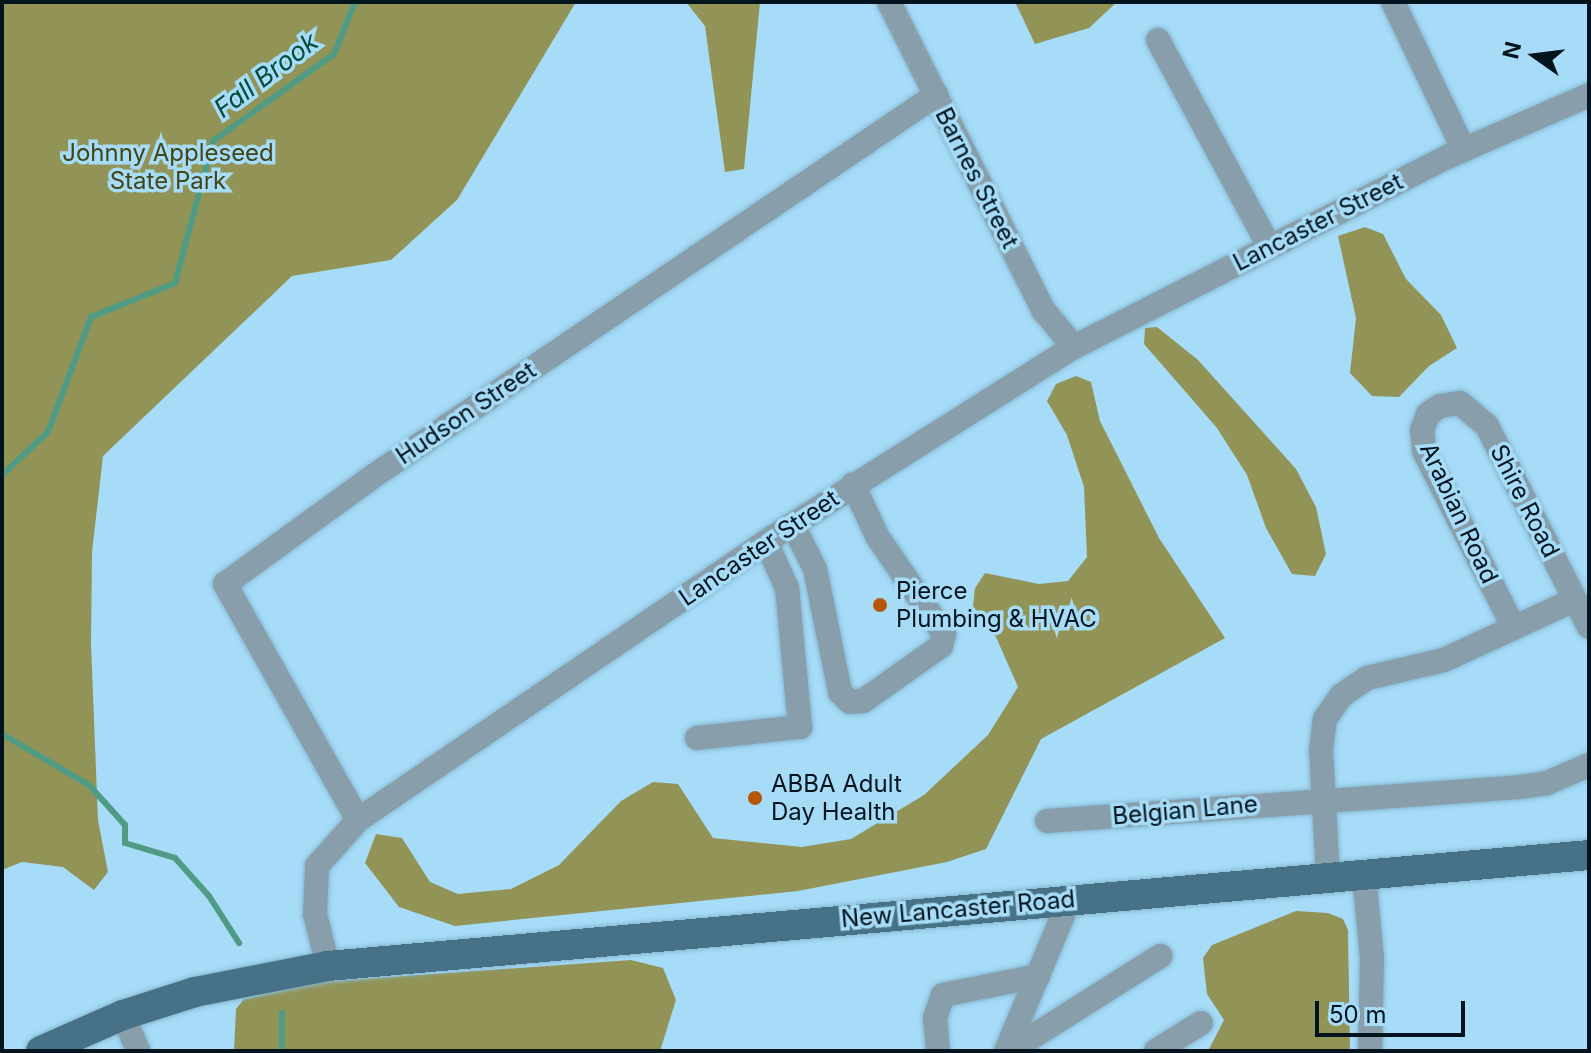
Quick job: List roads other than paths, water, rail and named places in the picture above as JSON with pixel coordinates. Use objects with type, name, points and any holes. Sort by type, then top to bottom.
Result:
[{"type":"main road","name":"New Lancaster Road","points":[[328,966],[1589,855]]},
{"type":"main road","points":[[41,1051],[123,1015],[195,992],[328,966]]},
{"type":"street","name":"Barnes Street","points":[[889,2],[1053,327],[1074,347]]},
{"type":"street","points":[[1393,2],[1464,150]]},
{"type":"street","points":[[1158,40],[1269,246]]},
{"type":"street","name":"Hudson Street","points":[[358,820],[225,584],[375,475],[936,95]]},
{"type":"street","name":"Lancaster Street","points":[[328,966],[315,914],[317,866],[358,820],[853,484],[1074,347],[1464,150],[1589,95]]},
{"type":"street","name":"Shire Road","points":[[1440,406],[1460,403],[1487,426],[1589,627]]},
{"type":"street","name":"Arabian Road","points":[[1440,406],[1428,414],[1422,430],[1424,451],[1512,624]]},
{"type":"street","points":[[793,525],[815,569],[840,692],[850,702],[863,701],[941,646],[944,634],[877,536],[853,484]]},
{"type":"street","points":[[697,738],[800,727],[787,588],[766,542]]},
{"type":"street","points":[[1328,878],[1322,799],[1325,719],[1342,695],[1367,678],[1444,660],[1512,624],[1574,600]]},
{"type":"street","points":[[1322,799],[1520,787],[1547,783],[1589,765]]},
{"type":"street","name":"Belgian Lane","points":[[1047,821],[1322,799]]},
{"type":"street","points":[[1364,875],[1372,958],[1370,1051]]},
{"type":"street","points":[[1008,1051],[1070,899]]},
{"type":"street","points":[[1008,1051],[1160,956]]},
{"type":"street","points":[[938,1051],[935,1018],[943,995],[1038,976]]},
{"type":"street","points":[[123,1015],[138,1051]]},
{"type":"street","points":[[1156,1051],[1201,1023]]},
{"type":"waterway","name":"Fall Brook","points":[[2,475],[48,432],[91,317],[175,283],[213,141],[334,54],[355,2]]},
{"type":"waterway","points":[[2,734],[89,785],[125,825],[125,843],[175,858],[209,896],[239,943]]},
{"type":"waterway","points":[[282,1013],[282,1051]]},
{"type":"place","name":"Pierce Plumbing & HVAC","points":[[880,605]]},
{"type":"place","name":"ABBA Adult Day Health","points":[[755,798]]},
{"type":"park label","name":"Johnny Appleseed State Park","points":[[168,167]]}]
